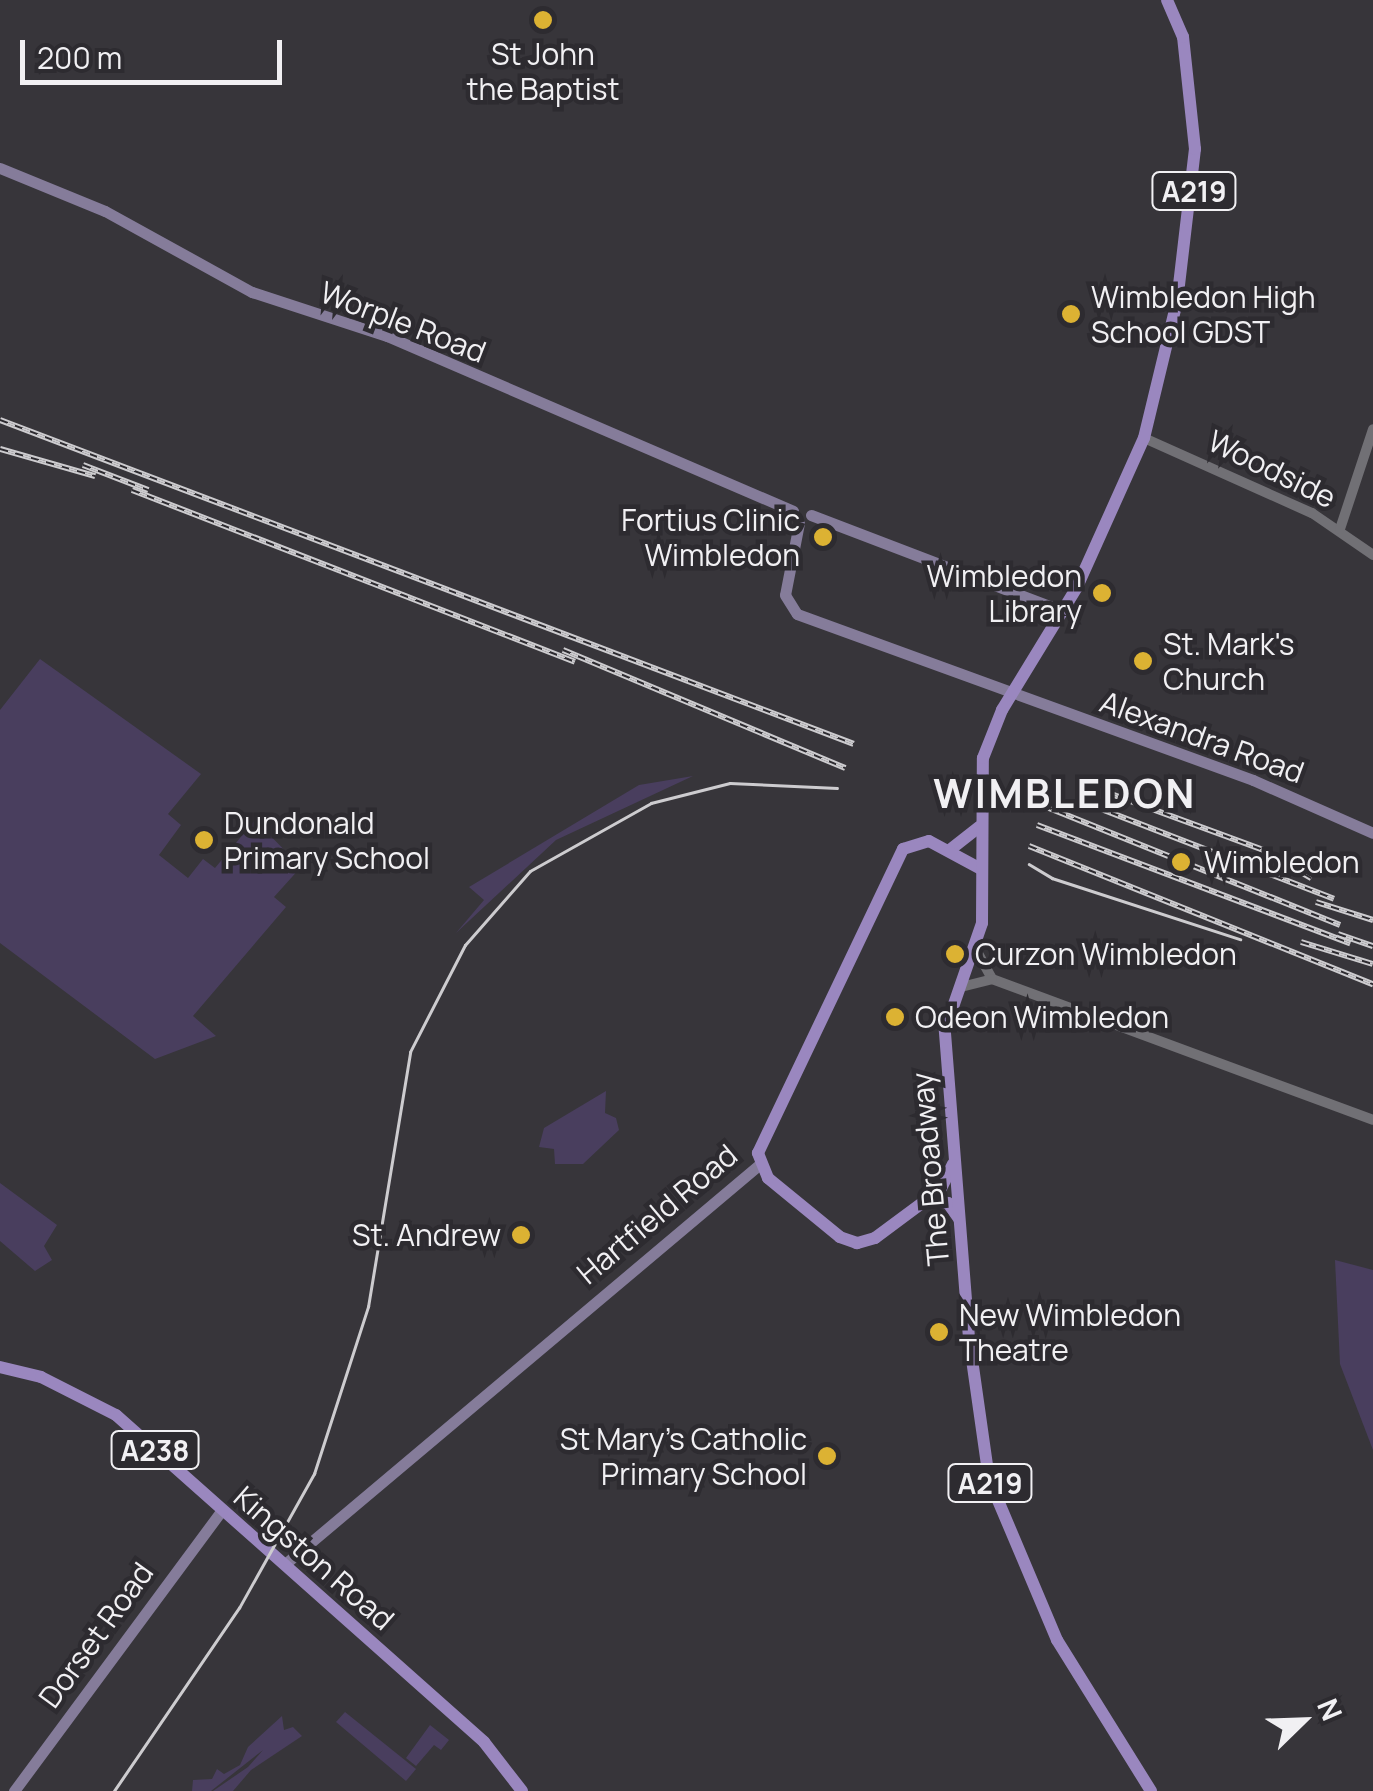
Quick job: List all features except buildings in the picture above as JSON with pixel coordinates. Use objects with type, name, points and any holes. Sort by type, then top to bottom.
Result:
[{"type":"main road","name":"A219","points":[[980,869],[983,758],[1012,694],[1062,611],[1141,440],[1180,288],[1194,184],[1183,37],[1167,0]]},
{"type":"main road","name":"Worple Road","points":[[0,168],[105,211],[252,292],[387,336],[796,517]]},
{"type":"main road","points":[[796,517],[811,515],[1062,611]]},
{"type":"main road","name":"Alexandra Road","points":[[796,517],[787,606],[1012,694],[1252,780],[1373,832]]},
{"type":"main road","points":[[979,827],[951,850],[980,869]]},
{"type":"main road","name":"Hartfield Road","points":[[284,1564],[760,1164],[762,1136],[903,848],[929,841],[951,850]]},
{"type":"main road","name":"The Broadway","points":[[980,869],[976,948],[945,1030],[953,1161],[989,1480],[1056,1640],[1151,1791]]},
{"type":"main road","points":[[760,1164],[768,1178],[848,1241],[875,1238],[948,1182],[953,1161]]},
{"type":"main road","points":[[926,1199],[948,1203],[960,1221]]},
{"type":"main road","name":"Kingston Road","points":[[0,1367],[37,1375],[102,1405],[490,1748],[522,1791]]},
{"type":"main road","name":"Dorset Road","points":[[14,1791],[221,1511]]},
{"type":"street","points":[[1340,530],[1373,429]]},
{"type":"street","name":"Woodside","points":[[1141,440],[1340,530],[1373,555]]},
{"type":"street","points":[[976,948],[992,979]]},
{"type":"street","points":[[961,987],[992,979],[1373,1120]]},
{"type":"shaded area","points":[[40,659],[201,774],[168,814],[181,825],[159,855],[188,878],[203,859],[215,868],[255,820],[301,867],[274,897],[286,907],[193,1016],[216,1036],[155,1059],[0,943],[0,710]]},
{"type":"shaded area","points":[[693,776],[556,840],[456,933],[484,900],[469,887],[639,785]]},
{"type":"shaded area","points":[[606,1091],[605,1113],[616,1118],[619,1130],[583,1164],[555,1164],[554,1149],[539,1147],[544,1128]]},
{"type":"shaded area","points":[[0,1183],[57,1225],[44,1246],[52,1260],[35,1271],[0,1241]]},
{"type":"shaded area","points":[[1335,1260],[1373,1270],[1373,1450],[1340,1364]]},
{"type":"shaded area","points":[[345,1712],[416,1769],[406,1781],[336,1722]]},
{"type":"shaded area","points":[[282,1716],[284,1730],[293,1727],[302,1736],[251,1770],[233,1791],[213,1791],[248,1767],[263,1750],[211,1791],[192,1791],[193,1780],[212,1779],[217,1769],[224,1774],[240,1765],[248,1747]]},
{"type":"shaded area","points":[[430,1725],[449,1740],[441,1750],[434,1745],[416,1766],[406,1758]]},
{"type":"tram line","points":[[114,1791],[239,1608],[314,1474],[368,1307],[410,1052],[465,945],[530,871],[651,803],[730,783],[837,788]]},
{"type":"tram line","points":[[1029,864],[1052,878],[1240,939]]},
{"type":"railway","points":[[0,420],[854,744]]},
{"type":"railway","points":[[0,449],[95,476]]},
{"type":"railway","points":[[83,465],[148,490]]},
{"type":"railway","points":[[132,490],[575,662]]},
{"type":"railway","points":[[563,650],[845,768]]},
{"type":"railway","points":[[1103,791],[1263,850],[1311,878]]},
{"type":"railway","points":[[1044,806],[1340,925]]},
{"type":"railway","points":[[1096,807],[1334,899]]},
{"type":"railway","points":[[1037,825],[1350,943]]},
{"type":"railway","points":[[1029,846],[1373,984]]},
{"type":"railway","points":[[1316,902],[1373,920]]},
{"type":"railway","points":[[1338,934],[1373,946]]},
{"type":"railway","points":[[1301,942],[1373,964]]},
{"type":"place","name":"St John the Baptist","points":[[543,20]]},
{"type":"place","name":"Wimbledon High School GDST","points":[[1071,314]]},
{"type":"place","name":"Fortius Clinic Wimbledon","points":[[823,537]]},
{"type":"place","name":"Wimbledon Library","points":[[1102,593]]},
{"type":"place","name":"St. Mark's Church","points":[[1143,661]]},
{"type":"place","name":"Dundonald Primary School","points":[[204,840]]},
{"type":"place","name":"Wimbledon","points":[[1181,862]]},
{"type":"place","name":"Curzon Wimbledon","points":[[955,954]]},
{"type":"place","name":"Odeon Wimbledon","points":[[895,1017]]},
{"type":"place","name":"St. Andrew","points":[[521,1235]]},
{"type":"place","name":"New Wimbledon Theatre","points":[[939,1332]]},
{"type":"place","name":"St Mary's Catholic Primary School","points":[[827,1456]]},
{"type":"district","name":"WIMBLEDON","points":[[1065,793]]}]
